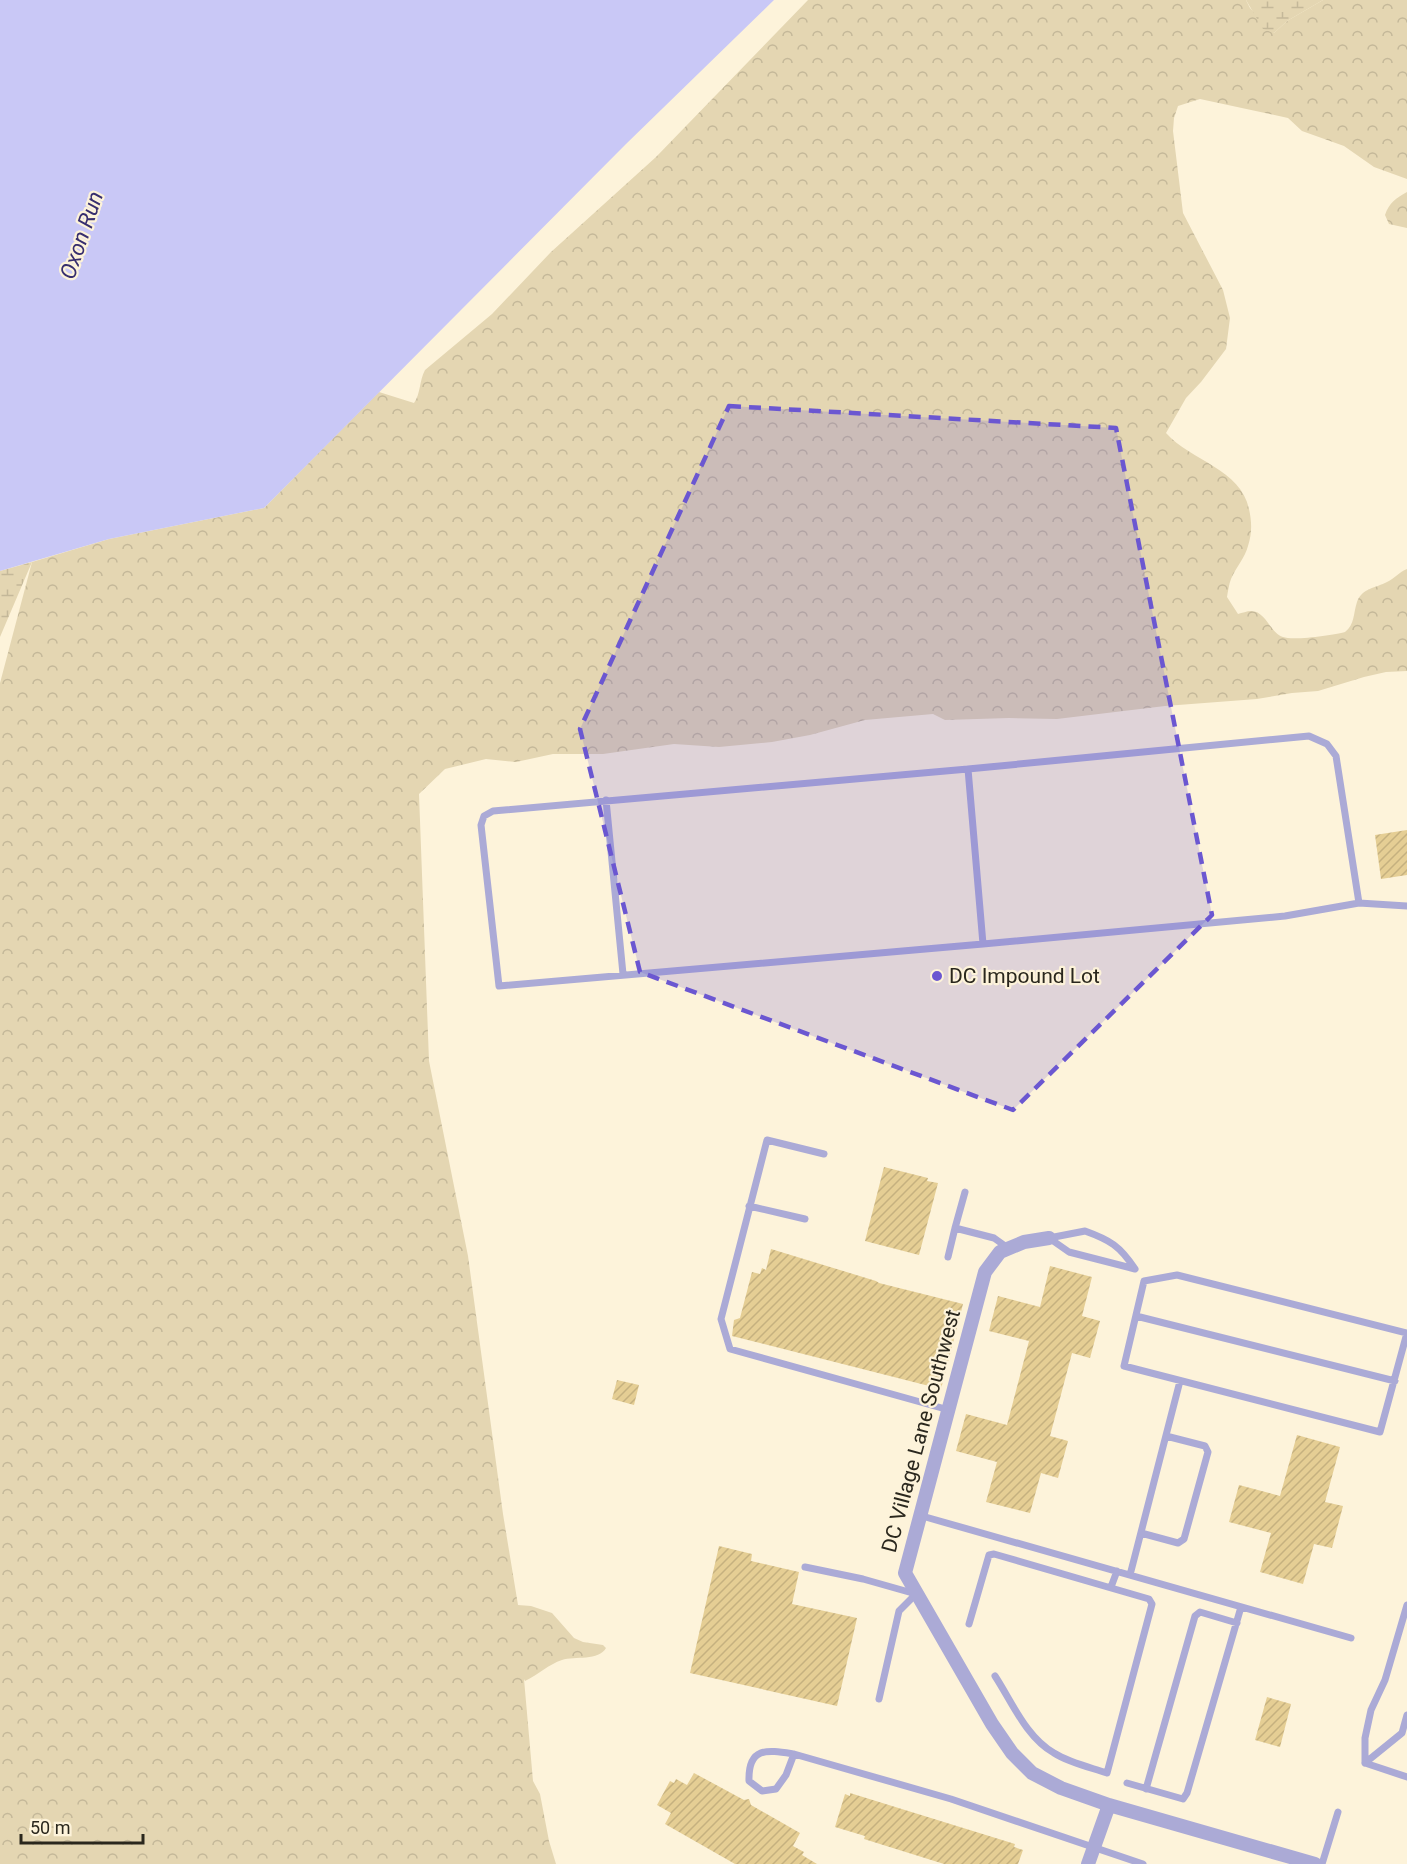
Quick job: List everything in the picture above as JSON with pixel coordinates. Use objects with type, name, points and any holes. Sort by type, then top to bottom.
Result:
[{"type":"street","name":"DC Village Lane Southwest","points":[[1048,1238],[1024,1242],[1000,1252],[985,1272],[905,1573],[1011,1753],[1032,1773],[1051,1783],[1109,1805],[1315,1864]]},
{"type":"street","points":[[1088,1864],[1109,1805]]},
{"type":"lane","points":[[1359,903],[1336,756],[1327,744],[1309,736],[968,770],[493,811],[484,816],[482,825],[499,986],[1285,916],[1359,903],[1407,906]]},
{"type":"lane","points":[[968,770],[983,944]]},
{"type":"lane","points":[[606,800],[622,974]]},
{"type":"lane","points":[[824,1154],[767,1140],[721,1319],[730,1349],[949,1410]]},
{"type":"lane","points":[[948,1257],[965,1192]]},
{"type":"lane","points":[[749,1206],[805,1219]]},
{"type":"lane","points":[[955,1228],[994,1238],[1008,1248]]},
{"type":"lane","points":[[1048,1238],[1085,1231],[1111,1240],[1126,1254],[1144,1281],[1124,1366],[1380,1432],[1407,1333],[1177,1275],[1144,1281]]},
{"type":"lane","points":[[1048,1238],[1069,1252],[1135,1269]]},
{"type":"lane","points":[[1136,1316],[1395,1381]]},
{"type":"lane","points":[[1130,1575],[1180,1381]]},
{"type":"lane","points":[[1141,1533],[1178,1543],[1184,1539],[1208,1452],[1205,1446],[1166,1436]]},
{"type":"lane","points":[[922,1516],[1351,1638]]},
{"type":"lane","points":[[969,1624],[989,1555],[994,1554],[1149,1599],[1152,1604],[1107,1773],[1051,1752],[1030,1733],[995,1676]]},
{"type":"lane","points":[[805,1567],[863,1579],[916,1594],[899,1611],[879,1699]]},
{"type":"lane","points":[[1111,1587],[1117,1571]]},
{"type":"lane","points":[[1365,1763],[1365,1738],[1371,1710],[1385,1680],[1407,1605]]},
{"type":"lane","points":[[1127,1783],[1183,1799],[1187,1793],[1241,1607]]},
{"type":"lane","points":[[1146,1789],[1195,1616],[1200,1612],[1237,1623]]},
{"type":"lane","points":[[1365,1763],[1402,1733],[1407,1715]]},
{"type":"lane","points":[[794,1754],[786,1775],[776,1789],[762,1791],[750,1781],[749,1768],[756,1756],[768,1750],[794,1754],[951,1799],[1143,1864]]},
{"type":"lane","points":[[1365,1763],[1407,1777]]},
{"type":"lane","points":[[1322,1864],[1338,1812]]},
{"type":"highlighted area","points":[[729,406],[1116,428],[1212,915],[1013,1110],[640,972],[580,729]]},
{"type":"green space","points":[[808,0],[1246,0],[1250,8],[1274,33],[1287,21],[1323,0],[1407,0],[1407,179],[1374,167],[1344,146],[1302,131],[1288,118],[1200,99],[1178,106],[1173,131],[1183,213],[1223,290],[1230,318],[1226,349],[1186,398],[1166,433],[1176,443],[1226,475],[1244,495],[1250,514],[1250,537],[1245,555],[1231,579],[1227,597],[1238,614],[1256,612],[1279,635],[1288,638],[1345,632],[1352,622],[1359,597],[1407,569],[1407,671],[1386,672],[1318,691],[1257,699],[1165,706],[1057,719],[945,720],[933,714],[865,720],[810,735],[772,742],[719,747],[674,744],[603,754],[553,754],[516,762],[486,759],[445,769],[419,794],[429,1061],[468,1256],[503,1514],[518,1605],[531,1606],[552,1613],[574,1638],[603,1645],[606,1648],[598,1655],[557,1662],[530,1679],[525,1681],[524,1679],[533,1781],[540,1794],[556,1864],[0,1864],[0,683],[32,562],[109,539],[264,508],[379,392],[414,403],[425,370],[492,314],[551,252],[656,157]]},
{"type":"green space","points":[[1246,0],[1323,0],[1287,21],[1274,33],[1263,29]]},
{"type":"green space","points":[[1407,192],[1407,228],[1389,224],[1385,215],[1389,207]]},
{"type":"green space","points":[[32,562],[0,637],[0,571]]},
{"type":"water","name":"Oxon Run","points":[[0,0],[774,0],[626,144],[264,508],[109,539],[0,571]]},
{"type":"building","points":[[1407,830],[1407,875],[1381,879],[1375,835]]},
{"type":"building","points":[[884,1167],[928,1178],[927,1181],[938,1183],[919,1255],[865,1241]]},
{"type":"building","points":[[771,1249],[879,1283],[963,1304],[941,1389],[732,1336],[734,1320],[740,1318],[752,1272],[760,1274],[762,1268],[766,1270]]},
{"type":"building","points":[[1050,1266],[1092,1277],[1082,1316],[1100,1321],[1090,1358],[1072,1353],[1050,1436],[1068,1441],[1058,1478],[1041,1473],[1030,1513],[986,1502],[997,1462],[956,1451],[966,1414],[1007,1425],[1029,1341],[989,1331],[998,1296],[1040,1307]]},
{"type":"building","points":[[617,1380],[639,1385],[634,1405],[612,1399]]},
{"type":"building","points":[[1297,1435],[1340,1447],[1325,1502],[1343,1506],[1332,1548],[1314,1544],[1303,1584],[1260,1572],[1271,1533],[1229,1522],[1239,1485],[1280,1496]]},
{"type":"building","points":[[719,1546],[752,1554],[751,1561],[799,1572],[792,1604],[857,1618],[837,1706],[690,1673]]},
{"type":"building","points":[[1267,1697],[1291,1704],[1280,1747],[1255,1740]]},
{"type":"building","points":[[694,1773],[744,1800],[749,1799],[751,1805],[800,1833],[793,1846],[817,1864],[735,1864],[665,1824],[671,1813],[657,1805],[670,1781],[674,1783],[676,1779],[687,1785]]},
{"type":"building","points":[[850,1793],[1015,1844],[1014,1847],[1023,1850],[1018,1864],[944,1864],[864,1839],[865,1836],[835,1827],[845,1794],[850,1796]]},
{"type":"place","name":"DC Impound Lot","points":[[937,976]]}]
